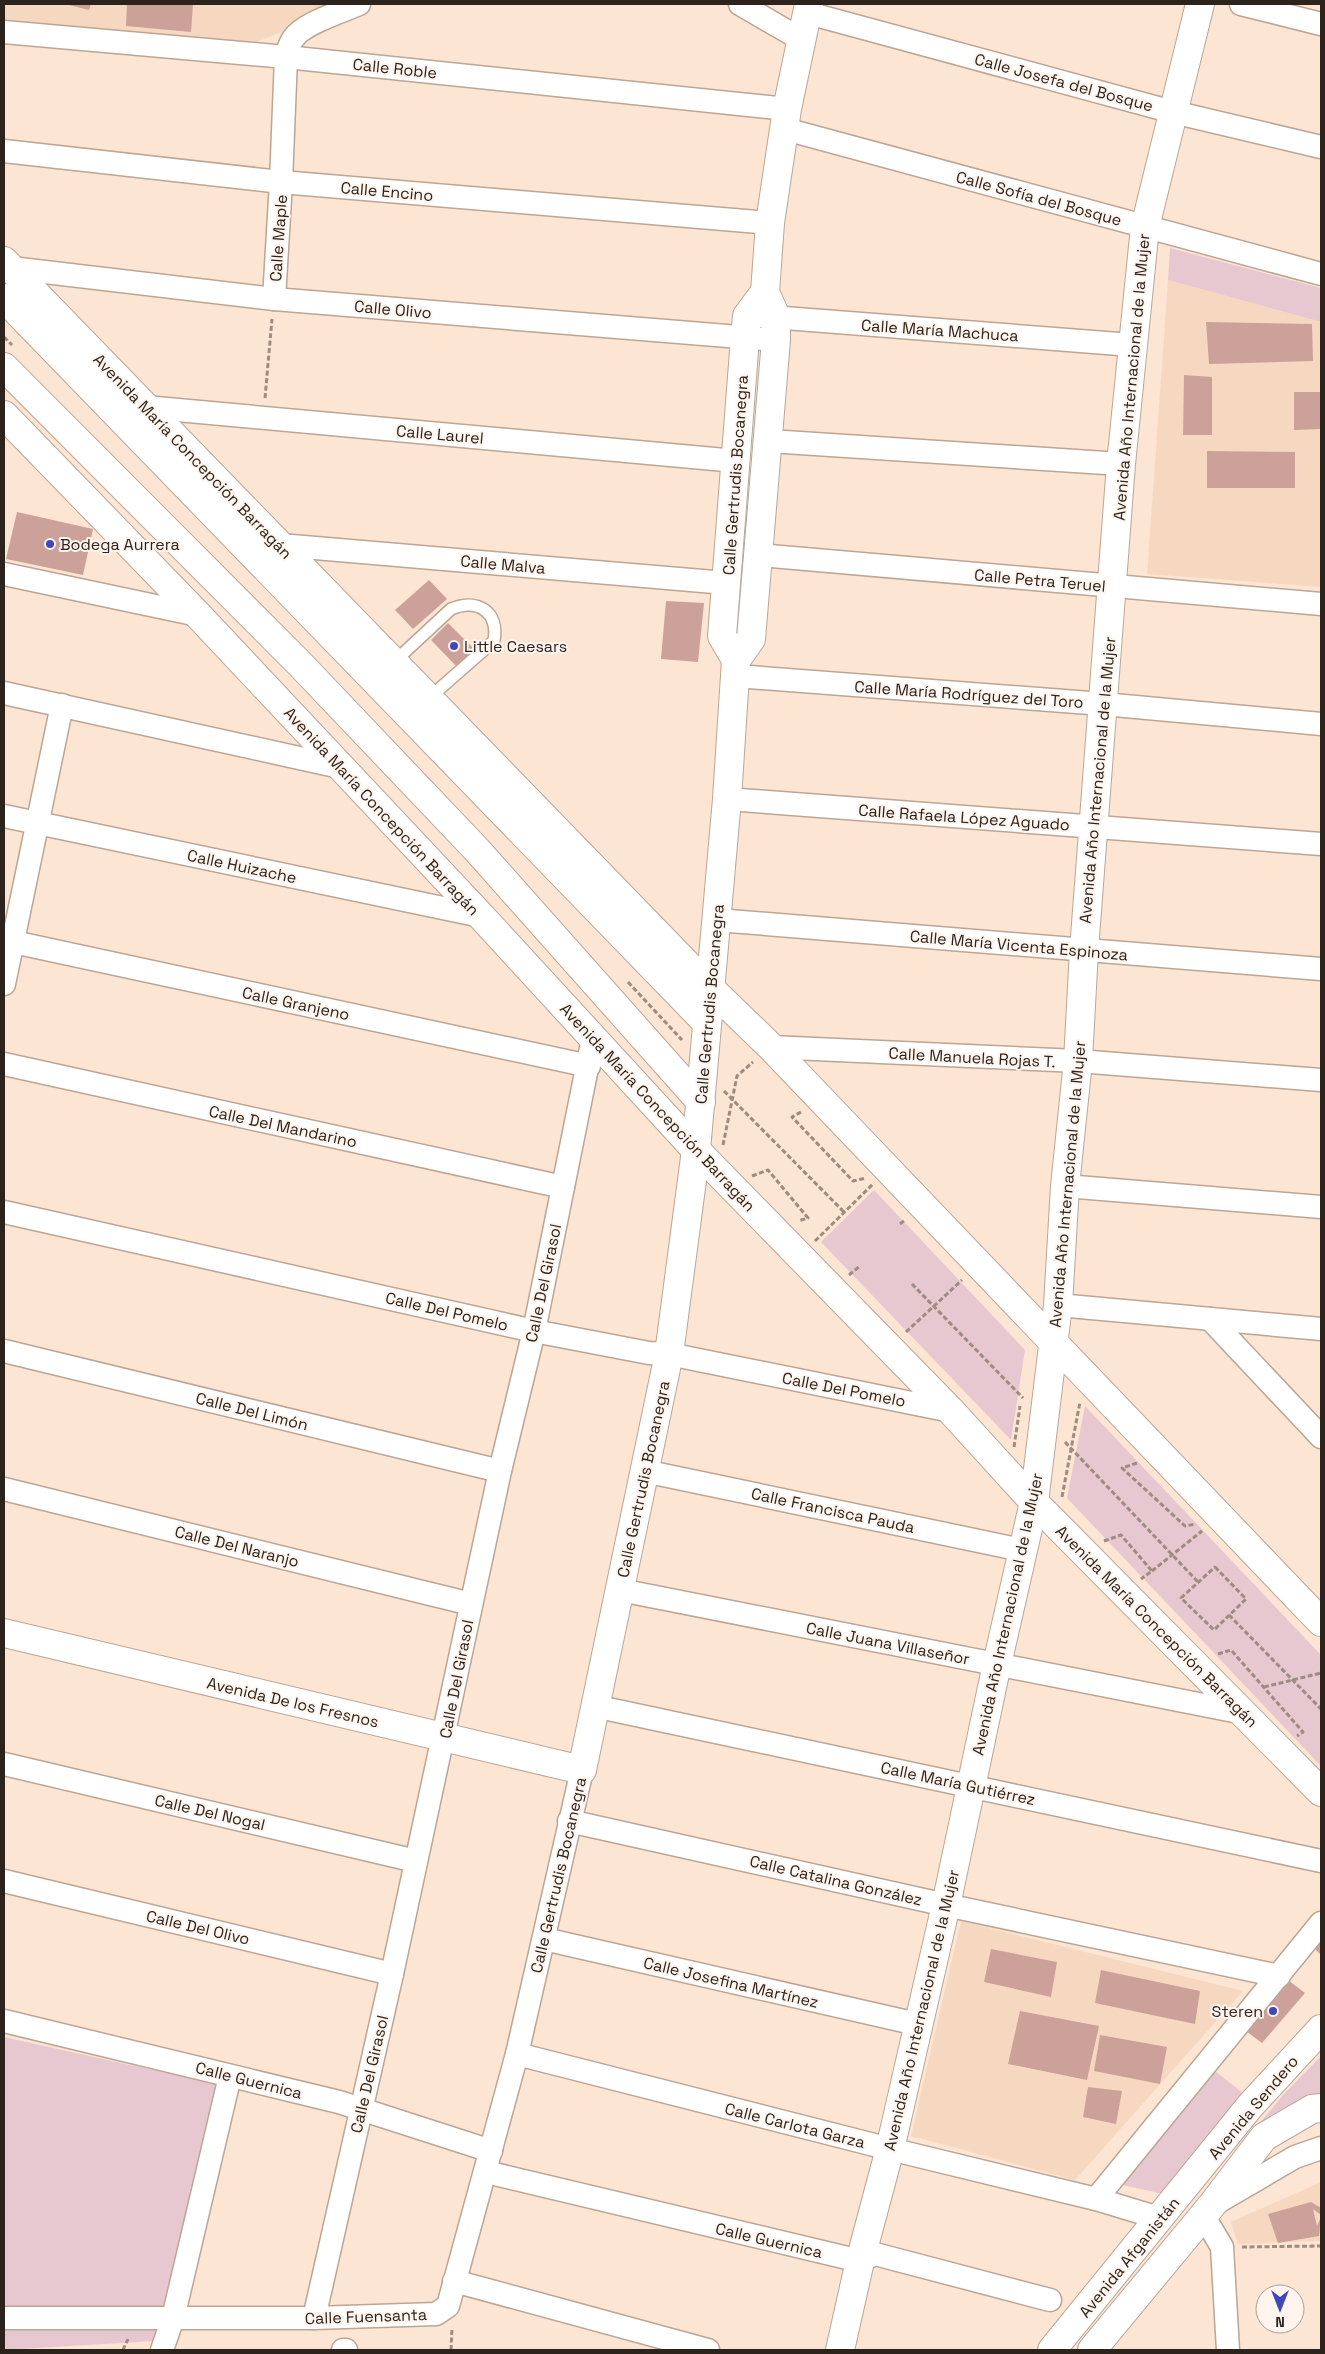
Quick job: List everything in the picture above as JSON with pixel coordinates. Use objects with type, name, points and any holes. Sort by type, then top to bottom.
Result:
[{"type":"street","points":[[286,57],[289,44],[299,32],[359,4]]},
{"type":"street","points":[[740,4],[802,40]]},
{"type":"street","name":"Avenida Año Internacional de la Mujer","points":[[840,2350],[860,2261],[890,2149],[917,2024],[946,1905],[996,1664],[1034,1502],[1058,1305],[1065,1186],[1078,1062],[1084,950],[1121,464],[1145,227],[1200,4]]},
{"type":"street","points":[[1241,4],[1321,24]]},
{"type":"street","name":"Calle Gertrudis Bocanegra","points":[[454,2281],[489,2162],[544,1939],[620,1590],[709,1149],[700,1102],[717,920],[736,668],[751,639],[769,441],[776,328],[765,292],[770,223],[786,119],[809,8]]},
{"type":"street","name":"Calle Josefa del Bosque","points":[[809,8],[1173,112],[1321,147]]},
{"type":"street","name":"Calle Roble","points":[[4,32],[286,57],[786,119]]},
{"type":"street","name":"Calle Maple","points":[[274,299],[282,182],[286,57]]},
{"type":"street","name":"Calle Sofía del Bosque","points":[[786,119],[1145,227],[1321,274]]},
{"type":"street","name":"Calle Encino","points":[[4,151],[282,182],[770,223]]},
{"type":"street","name":"Calle Olivo","points":[[7,265],[274,299],[746,327]]},
{"type":"street","name":"Avenida María Concepción Barragán","points":[[7,265],[711,989],[766,1057],[1053,1341],[1321,1622]]},
{"type":"street","points":[[746,327],[765,292]]},
{"type":"street","name":"Avenida María Concepción Barragán","points":[[4,298],[707,1023]]},
{"type":"street","name":"Calle Gertrudis Bocanegra","points":[[736,668],[722,636],[746,327]]},
{"type":"street","name":"Calle María Machuca","points":[[746,327],[1132,345]]},
{"type":"street","points":[[4,367],[300,664],[463,836],[700,1102]]},
{"type":"street","name":"Calle Laurel","points":[[145,407],[736,461]]},
{"type":"street","name":"Avenida María Concepción Barragán","points":[[4,415],[198,615],[593,1038],[709,1149],[1034,1502],[1321,1792]]},
{"type":"street","points":[[769,441],[1121,464]]},
{"type":"street","name":"Calle Malva","points":[[280,545],[726,583]]},
{"type":"street","name":"Calle Petra Teruel","points":[[759,555],[1321,604]]},
{"type":"street","points":[[4,574],[198,615]]},
{"type":"street","name":"Calle María Rodríguez del Toro","points":[[736,668],[1321,724]]},
{"type":"street","points":[[4,692],[340,767]]},
{"type":"street","points":[[4,984],[9,941],[62,705]]},
{"type":"street","name":"Calle Rafaela López Aguado","points":[[727,799],[1321,844]]},
{"type":"street","name":"Calle Huizache","points":[[4,816],[481,916]]},
{"type":"street","name":"Calle María Vicenta Espinoza","points":[[717,920],[1321,969]]},
{"type":"street","name":"Calle Granjeno","points":[[9,941],[589,1066]]},
{"type":"street","name":"Calle Del Girasol","points":[[314,2318],[444,1738],[500,1471],[534,1331],[589,1066],[593,1038]]},
{"type":"street","name":"Calle Manuela Rojas T.","points":[[766,1057],[1078,1062],[1321,1080]]},
{"type":"street","name":"Calle Del Mandarino","points":[[4,1064],[563,1187]]},
{"type":"street","points":[[1065,1186],[1321,1207]]},
{"type":"street","name":"Calle Del Pomelo","points":[[4,1212],[534,1331],[649,1354],[669,1354],[951,1411]]},
{"type":"street","points":[[1058,1305],[1321,1329]]},
{"type":"street","points":[[1210,1319],[1321,1437]]},
{"type":"street","name":"Calle Del Limón","points":[[4,1351],[500,1471]]},
{"type":"street","name":"Calle Francisca Pauda","points":[[644,1471],[1022,1550]]},
{"type":"street","name":"Calle Del Naranjo","points":[[4,1489],[471,1604]]},
{"type":"street","name":"Calle Juana Villaseñor","points":[[620,1590],[1244,1713]]},
{"type":"street","name":"Avenida De los Fresnos","points":[[4,1633],[582,1770]]},
{"type":"street","name":"Calle María Gutiérrez","points":[[594,1706],[1321,1861]]},
{"type":"street","name":"Calle Del Nogal","points":[[4,1764],[416,1861]]},
{"type":"street","name":"Calle Catalina González","points":[[570,1821],[946,1905],[1279,1976]]},
{"type":"street","name":"Calle Del Olivo","points":[[4,1881],[392,1974]]},
{"type":"street","points":[[1096,2199],[1321,1923]]},
{"type":"street","name":"Calle Josefina Martínez","points":[[544,1939],[917,2024]]},
{"type":"street","name":"Calle Guernica","points":[[4,2021],[361,2109],[489,2162],[860,2261],[875,2254],[1050,2300]]},
{"type":"street","name":"Avenida Sendero","points":[[1206,2163],[1250,2106],[1321,2029]]},
{"type":"street","name":"Calle Carlota Garza","points":[[517,2054],[890,2149],[1096,2199],[1160,2218]]},
{"type":"street","points":[[162,2350],[173,2318],[230,2076]]},
{"type":"street","name":"Avenida Afganistán","points":[[1103,2344],[1264,2138],[1312,2109],[1321,2108]]},
{"type":"street","points":[[1228,2350],[1222,2247],[1208,2210],[1296,2156],[1321,2148]]},
{"type":"street","name":"Avenida Afganistán","points":[[1052,2350],[1206,2163]]},
{"type":"street","points":[[454,2281],[708,2350]]},
{"type":"street","name":"Calle Fuensanta","points":[[4,2318],[314,2318],[436,2314],[448,2306],[454,2281]]},
{"type":"lane","points":[[394,662],[451,609],[460,605],[477,606],[488,612],[495,621],[494,641],[489,648],[429,698]]},
{"type":"path","name":"Calle Maple","points":[[263,418],[274,299]]},
{"type":"path","points":[[675,1031],[732,1100],[844,1212]]},
{"type":"path","points":[[709,1149],[732,1100],[737,1076],[754,1060],[766,1057]]},
{"type":"path","points":[[806,1109],[792,1117],[853,1182],[872,1177],[881,1189]]},
{"type":"path","points":[[748,1177],[768,1170],[808,1218],[794,1223],[800,1229]]},
{"type":"path","points":[[814,1242],[874,1182]]},
{"type":"path","points":[[901,1211],[908,1218]]},
{"type":"path","points":[[807,1236],[820,1249]]},
{"type":"path","points":[[853,1283],[847,1277],[860,1266]]},
{"type":"path","points":[[903,1335],[964,1278]]},
{"type":"path","points":[[912,1284],[1198,1582]]},
{"type":"path","points":[[1007,1443],[1014,1450],[1023,1387]]},
{"type":"path","points":[[1061,1500],[1081,1398],[1088,1405]]},
{"type":"path","points":[[1144,1461],[1122,1468],[1185,1526],[1202,1523]]},
{"type":"path","points":[[1138,1581],[1207,1528]]},
{"type":"path","points":[[1102,1541],[1121,1535],[1152,1571]]},
{"type":"path","points":[[1215,1567],[1246,1599],[1214,1630],[1181,1598],[1198,1582],[1215,1567]]},
{"type":"path","points":[[1229,1615],[1321,1709]]},
{"type":"path","points":[[1210,1657],[1231,1650],[1303,1732],[1295,1736]]},
{"type":"path","points":[[1264,1687],[1321,1672]]},
{"type":"path","points":[[1222,2247],[1321,2246]]},
{"type":"shaded area","points":[[4,4],[349,4],[250,45],[4,23]]},
{"type":"shaded area","points":[[1170,248],[1321,288],[1321,322],[1168,280]]},
{"type":"shaded area","points":[[1168,280],[1321,322],[1321,587],[1147,574]]},
{"type":"shaded area","points":[[874,1190],[1025,1350],[1011,1440],[821,1242]]},
{"type":"shaded area","points":[[1085,1406],[1321,1655],[1321,1766],[1067,1498]]},
{"type":"shaded area","points":[[961,1921],[1243,1991],[1075,2180],[911,2136]]},
{"type":"shaded area","points":[[4,2037],[220,2085],[170,2314],[4,2314]]},
{"type":"shaded area","points":[[1321,2056],[1321,2093],[1303,2097],[1243,2143],[1284,2094]]},
{"type":"shaded area","points":[[1210,2067],[1244,2094],[1168,2195],[1113,2183]]},
{"type":"shaded area","points":[[1321,2182],[1321,2241],[1238,2244],[1231,2222]]},
{"type":"shaded area","points":[[158,2327],[155,2341],[4,2350],[4,2330]]},
{"type":"building","points":[[65,4],[91,4],[89,10]]},
{"type":"building","points":[[127,4],[193,4],[191,32],[126,26]]},
{"type":"building","points":[[1206,322],[1312,324],[1313,361],[1209,364]]},
{"type":"building","points":[[1184,375],[1212,377],[1212,435],[1183,435]]},
{"type":"building","points":[[1294,392],[1321,392],[1321,429],[1294,430]]},
{"type":"building","points":[[1207,451],[1295,452],[1295,488],[1207,488]]},
{"type":"building","name":"Bodega Aurrera","points":[[17,512],[93,529],[83,575],[6,559]]},
{"type":"building","points":[[429,580],[447,599],[413,629],[395,610]]},
{"type":"building","points":[[666,601],[704,603],[698,662],[661,659]]},
{"type":"building","name":"Little Caesars","points":[[448,623],[477,652],[459,669],[431,640]]},
{"type":"building","points":[[1321,1941],[1321,1955],[1314,1948]]},
{"type":"building","points":[[991,1949],[1057,1962],[1051,1997],[984,1982]]},
{"type":"building","points":[[1101,1970],[1200,1991],[1195,2024],[1095,2003]]},
{"type":"building","name":"Steren","points":[[1284,1977],[1305,1993],[1262,2043],[1242,2028]]},
{"type":"building","points":[[1020,2011],[1099,2026],[1087,2080],[1008,2064]]},
{"type":"building","points":[[1100,2035],[1167,2047],[1160,2084],[1094,2071]]},
{"type":"building","points":[[1088,2087],[1122,2091],[1116,2124],[1083,2117]]},
{"type":"building","points":[[1311,2202],[1321,2208],[1321,2215],[1313,2209],[1317,2226],[1321,2217],[1319,2236],[1278,2243],[1268,2214]]},
{"type":"place","name":"Bodega Aurrera","points":[[50,544]]},
{"type":"place","name":"Little Caesars","points":[[454,646]]},
{"type":"place","name":"Steren","points":[[1273,2011]]}]
